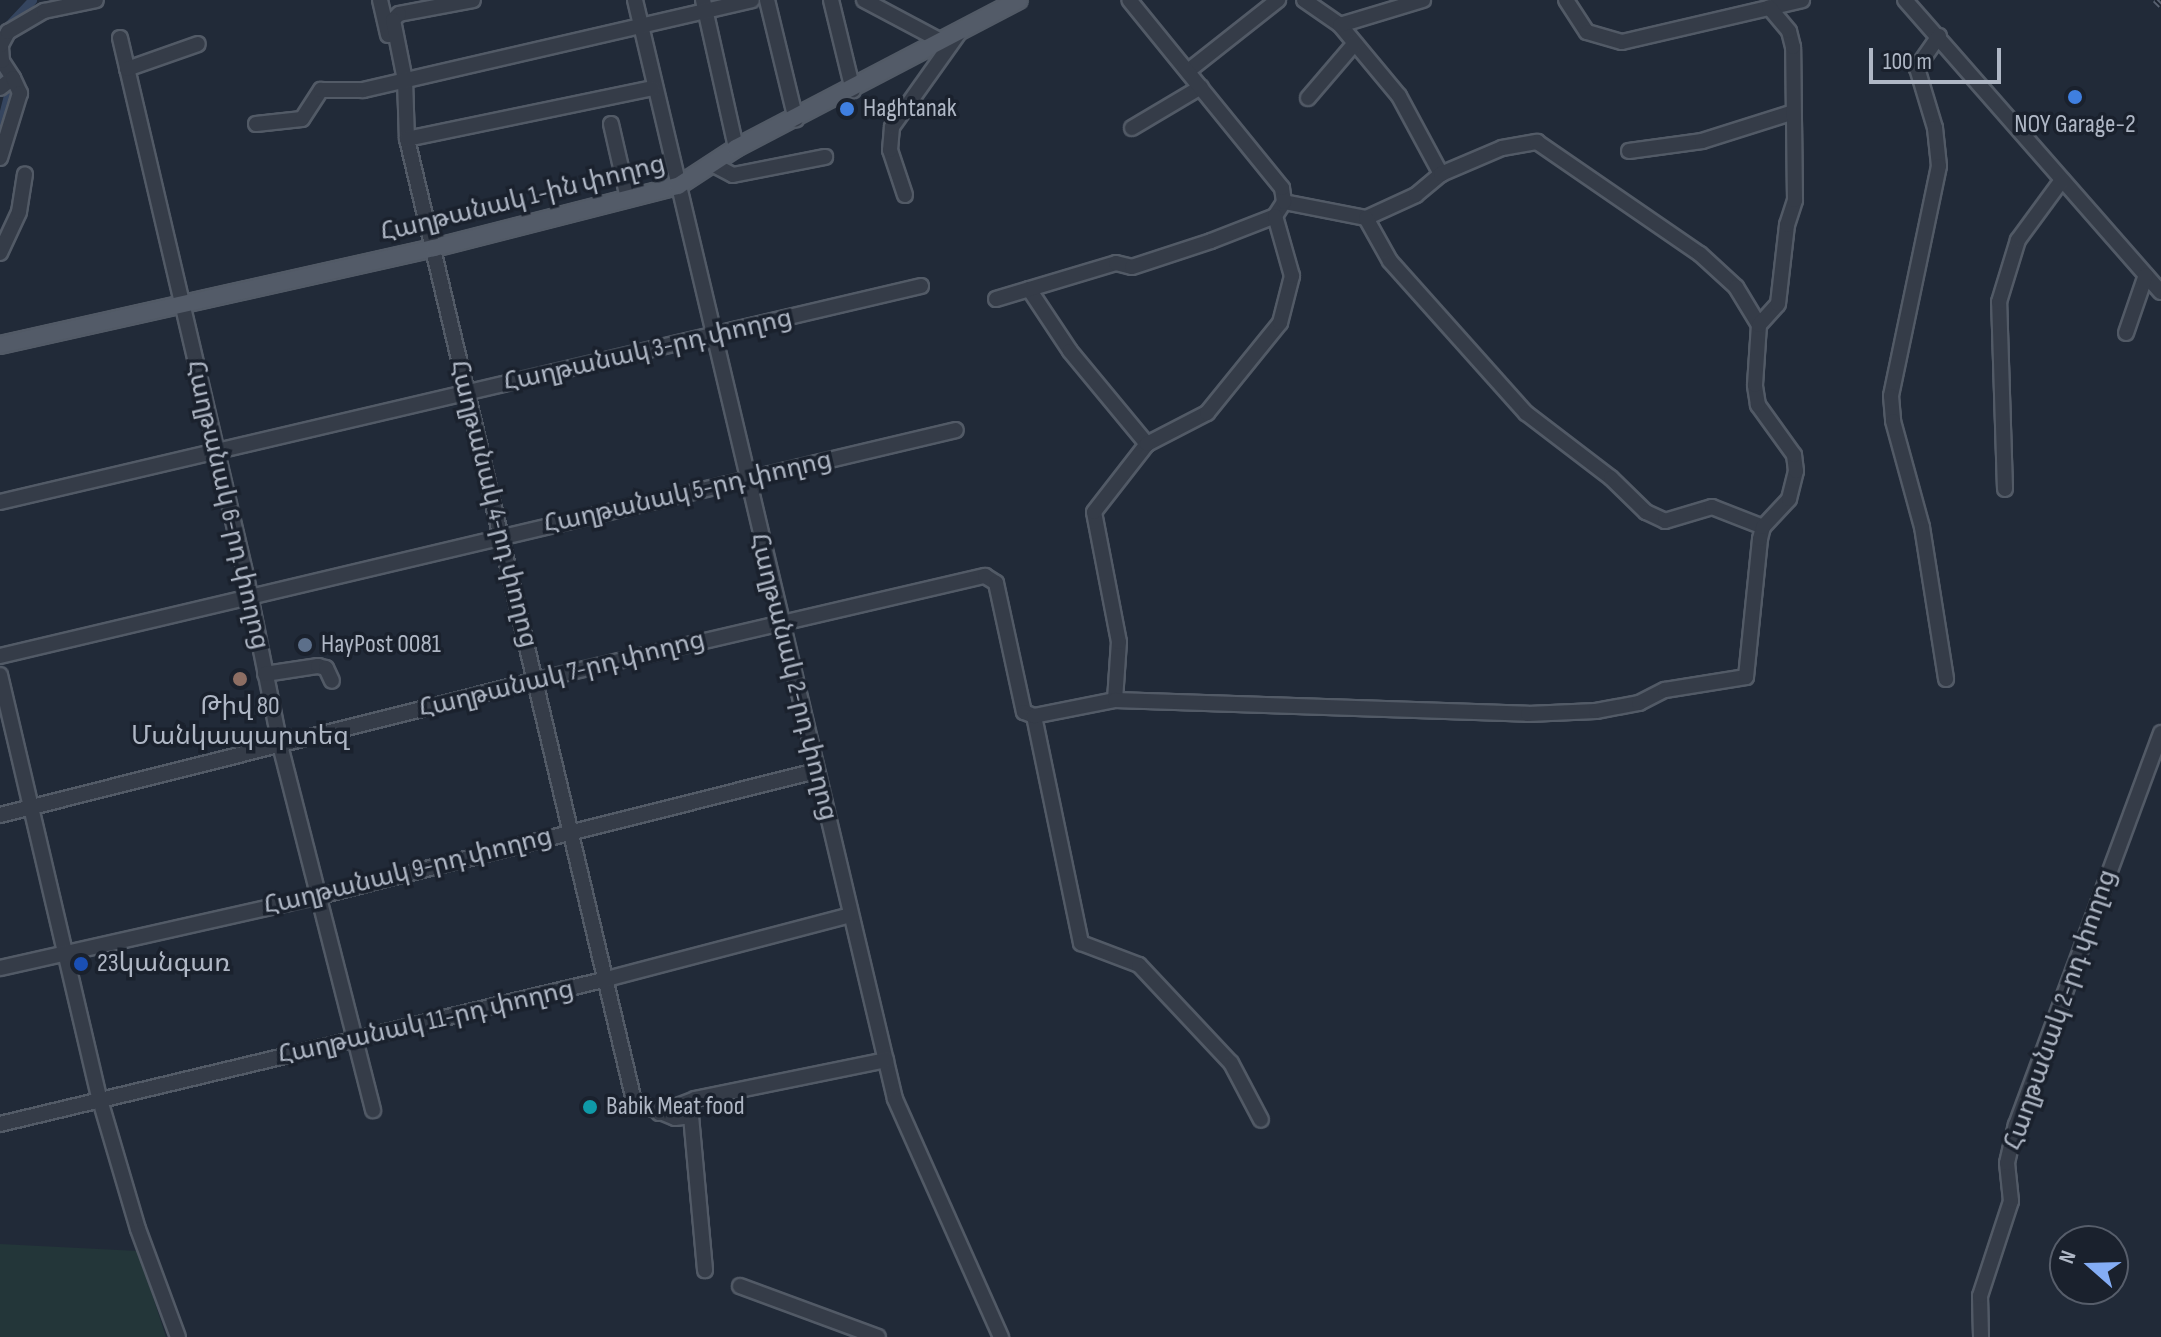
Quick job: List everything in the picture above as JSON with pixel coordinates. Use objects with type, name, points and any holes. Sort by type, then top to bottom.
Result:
[{"type":"main road","name":"Հաղթանակ 1-ին փողոց","points":[[0,345],[434,248],[678,186],[736,148],[796,120],[1019,0]]},
{"type":"street","points":[[0,158],[20,93],[6,84],[1,45],[8,32],[44,11],[96,0]]},
{"type":"street","points":[[380,0],[401,81]]},
{"type":"street","points":[[401,81],[393,20],[399,14],[473,0]]},
{"type":"street","name":"Հաղթանակ 2-րդ փողոց","points":[[635,0],[745,481],[895,1099],[1001,1337]]},
{"type":"street","points":[[256,124],[302,119],[321,90],[363,90],[642,29],[705,5],[752,0]]},
{"type":"street","points":[[767,0],[796,120]]},
{"type":"street","points":[[831,0],[853,90]]},
{"type":"street","points":[[864,0],[951,38],[892,127],[890,150],[905,195]]},
{"type":"street","points":[[996,299],[1116,263],[1132,267],[1275,216],[1284,202],[1282,188],[1129,0]]},
{"type":"street","points":[[1188,71],[1278,0]]},
{"type":"street","points":[[1304,0],[1340,25],[1399,96],[1441,174]]},
{"type":"street","points":[[1340,25],[1423,0]]},
{"type":"street","points":[[1566,0],[1587,32],[1622,42],[1802,0]]},
{"type":"street","points":[[1905,0],[2161,292]]},
{"type":"street","points":[[705,5],[736,148]]},
{"type":"street","points":[[1759,325],[1778,304],[1795,200],[1789,31],[1769,7]]},
{"type":"street","points":[[1939,36],[1917,68],[1935,128],[1939,166],[1891,396],[1893,421],[1922,527],[1946,679]]},
{"type":"street","name":"Հաղթանակ 6-րդ փողոց","points":[[120,38],[280,745],[373,1110]]},
{"type":"street","points":[[1308,98],[1355,43]]},
{"type":"street","points":[[127,69],[198,44]]},
{"type":"street","name":"Հաղթանակ 4-րդ փողոց","points":[[401,81],[407,139],[465,395],[574,830],[603,980],[634,1101],[659,1113]]},
{"type":"street","points":[[1132,128],[1201,87]]},
{"type":"street","points":[[407,139],[653,88]]},
{"type":"street","points":[[1629,151],[1702,141],[1791,113]]},
{"type":"street","points":[[611,124],[628,198]]},
{"type":"street","points":[[1261,1120],[1231,1063],[1139,965],[1081,943],[1029,714],[1115,700],[1528,714],[1596,711],[1639,703],[1665,690],[1746,677],[1763,527],[1789,499],[1796,471],[1794,455],[1758,405],[1759,325],[1736,287],[1700,254],[1537,142],[1502,148],[1441,174],[1416,195],[1366,218],[1284,202]]},
{"type":"street","points":[[714,165],[733,175],[825,157]]},
{"type":"street","points":[[0,253],[19,212],[25,174]]},
{"type":"street","points":[[2005,489],[1999,302],[2018,240],[2062,180]]},
{"type":"street","points":[[1115,700],[1119,642],[1094,512],[1147,444],[1207,413],[1280,323],[1292,276],[1275,216]]},
{"type":"street","points":[[1366,218],[1390,261],[1526,413],[1611,478],[1646,512],[1665,521],[1712,507],[1763,527]]},
{"type":"street","points":[[2126,333],[2146,275]]},
{"type":"street","name":"Հաղթանակ 3-րդ փողոց","points":[[0,502],[921,286]]},
{"type":"street","points":[[1029,289],[1063,341],[1147,444]]},
{"type":"street","name":"Հաղթանակ 5-րդ փողոց","points":[[0,656],[956,430]]},
{"type":"street","name":"Հաղթանակ 7-րդ փողոց","points":[[0,815],[537,680],[992,578],[1029,714]]},
{"type":"street","points":[[265,674],[318,666],[332,681]]},
{"type":"street","points":[[0,675],[100,1100],[138,1229],[178,1337]]},
{"type":"street","name":"Հաղթանակ 2-րդ փողոց","points":[[1981,1337],[1980,1296],[2011,1201],[2007,1163],[2016,1125],[2161,733]]},
{"type":"street","name":"Հաղթանակ 9-րդ փողոց","points":[[0,968],[319,896],[816,771]]},
{"type":"street","name":"Հաղթանակ 11-րդ փողոց","points":[[0,1124],[603,980],[850,915]]},
{"type":"street","points":[[659,1113],[695,1099],[886,1060]]},
{"type":"street","points":[[659,1113],[691,1116],[705,1270]]},
{"type":"street","points":[[740,1286],[878,1337]]},
{"type":"shaded area","points":[[0,1244],[138,1251],[166,1337],[0,1337]]},
{"type":"waterway","points":[[2,32],[32,0]]},
{"type":"waterway","points":[[0,74],[8,95],[0,127]]},
{"type":"railway","points":[[2155,0],[2161,6]]},
{"type":"place","name":"NOY Garage-2","points":[[2075,97]]},
{"type":"place","name":"Haghtanak","points":[[847,109]]},
{"type":"place","name":"HayPost 0081","points":[[305,645]]},
{"type":"place","name":"Թիվ 80 Մանկապարտեզ","points":[[240,679]]},
{"type":"place","name":"23կանգառ","points":[[81,964]]},
{"type":"place","name":"Babik Meat food","points":[[590,1107]]}]
